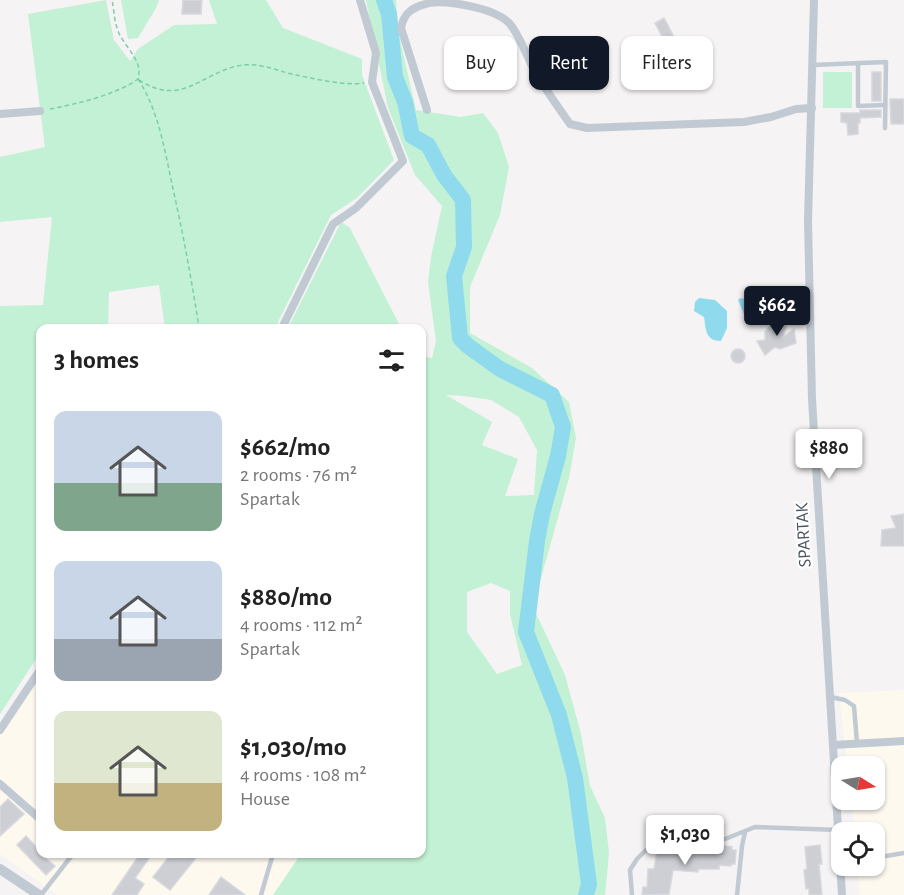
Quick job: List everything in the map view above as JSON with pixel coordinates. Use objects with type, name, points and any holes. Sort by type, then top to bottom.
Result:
[{"type":"street","points":[[284,324],[333,224],[356,208],[403,161],[372,82],[376,53],[360,0]]},
{"type":"street","name":"SPARTAK","points":[[814,0],[808,222],[812,399],[838,822]]},
{"type":"street","points":[[427,110],[401,28],[408,12],[433,1],[455,1],[494,12],[509,23],[534,71],[570,124],[587,128],[744,122],[796,109],[812,108]]},
{"type":"street","points":[[0,114],[40,111]]},
{"type":"street","points":[[0,730],[36,676]]},
{"type":"street","points":[[833,745],[904,741]]},
{"type":"street","points":[[0,784],[36,816]]},
{"type":"street","points":[[0,869],[37,894]]},
{"type":"street","name":"SPARTAK","points":[[841,876],[842,895]]},
{"type":"lane","points":[[812,65],[886,62],[885,128]]},
{"type":"lane","points":[[858,63],[858,106],[885,105]]},
{"type":"lane","points":[[830,697],[845,700],[854,706],[857,744]]},
{"type":"lane","points":[[632,895],[630,870],[637,858],[647,849],[664,844],[725,839],[755,827],[831,830]]},
{"type":"lane","points":[[736,895],[745,832]]},
{"type":"lane","points":[[885,856],[904,853]]},
{"type":"lane","points":[[37,894],[69,858]]},
{"type":"lane","points":[[261,895],[272,858]]},
{"type":"path","points":[[40,111],[68,106],[111,92],[138,79],[140,72],[134,55],[117,30],[112,0]]},
{"type":"path","points":[[138,79],[150,87],[170,90],[189,88],[238,66],[263,65],[296,75],[352,85],[372,82]]},
{"type":"path","points":[[138,79],[149,96],[167,159],[186,247],[198,324]]},
{"type":"shaded area","points":[[36,676],[36,858],[298,858],[273,895],[57,895],[0,854],[0,730]]},
{"type":"shaded area","points":[[904,690],[904,895],[859,895],[858,876],[885,876],[885,822],[854,822],[852,810],[885,810],[885,756],[846,756],[839,693]]},
{"type":"green space","points":[[106,0],[114,40],[130,61],[138,49],[174,25],[217,24],[209,0],[266,0],[283,28],[362,59],[362,75],[394,160],[357,198],[331,215],[277,324],[164,324],[159,285],[109,292],[108,324],[36,324],[36,659],[0,714],[0,306],[43,305],[52,217],[0,222],[0,157],[45,147],[28,14]]},
{"type":"green space","points":[[121,0],[159,0],[138,38],[128,39]]},
{"type":"green space","points":[[366,0],[396,0],[398,31],[416,110],[461,117],[483,113],[498,133],[509,167],[500,215],[470,287],[470,333],[532,368],[569,402],[576,438],[569,478],[533,607],[565,675],[581,734],[590,786],[605,818],[609,853],[605,895],[273,895],[298,858],[426,858],[426,357],[432,358],[436,341],[428,282],[442,206],[415,175],[388,108]],"holes":[[[446,395],[491,400],[519,417],[537,450],[534,495],[505,496],[518,459],[482,445],[492,422]],[[491,583],[510,591],[510,614],[522,665],[497,674],[467,632],[467,592]]]},
{"type":"green space","points":[[823,72],[852,72],[852,108],[823,108]]},
{"type":"green space","points":[[341,222],[350,228],[399,324],[290,324]]},
{"type":"water","points":[[699,298],[715,300],[727,311],[727,328],[721,341],[709,337],[704,317],[694,311],[695,302]]},
{"type":"water","points":[[740,298],[748,301],[752,307],[753,313],[749,318],[744,314],[738,300]]},
{"type":"building","points":[[183,0],[202,0],[201,14],[182,14]]},
{"type":"building","points":[[664,18],[673,36],[662,36],[655,23]]},
{"type":"building","points":[[872,72],[881,72],[881,101],[872,101]]},
{"type":"building","points":[[890,99],[904,99],[904,124],[891,124]]},
{"type":"building","points":[[860,110],[881,110],[881,117],[860,118],[858,134],[848,135],[847,123],[841,122],[841,113],[860,113]]},
{"type":"building","points":[[788,320],[783,337],[794,329],[796,343],[780,349],[775,347],[765,355],[757,341],[765,340],[765,332],[773,322]]},
{"type":"building","points":[[738,349],[743,351],[745,356],[743,361],[738,363],[733,361],[731,356],[733,351]]},
{"type":"building","points":[[904,514],[904,546],[881,546],[882,530],[896,528],[891,516]]},
{"type":"building","points":[[8,799],[24,814],[0,836],[0,807]]},
{"type":"building","points":[[26,836],[36,847],[36,858],[45,858],[55,866],[46,875],[17,845]]},
{"type":"building","points":[[718,845],[732,847],[732,850],[736,850],[735,864],[719,865],[719,869],[698,869],[698,872],[673,870],[669,894],[642,895],[643,887],[647,887],[648,869],[654,869],[657,852],[676,853],[676,850],[705,852],[705,848],[717,849]]},
{"type":"building","points":[[820,845],[822,895],[809,895],[804,870],[807,869],[805,847]]},
{"type":"building","points":[[137,858],[149,858],[135,878],[144,884],[137,895],[112,895]]},
{"type":"building","points":[[168,858],[196,858],[170,890],[153,877]]},
{"type":"building","points":[[221,877],[245,895],[209,895]]},
{"type":"waterway","points":[[384,0],[389,14],[395,77],[405,102],[412,136],[428,145],[444,175],[463,200],[464,247],[454,276],[460,338],[500,369],[552,395],[563,427],[537,541],[526,632],[559,715],[575,778],[589,884],[586,895]]}]
